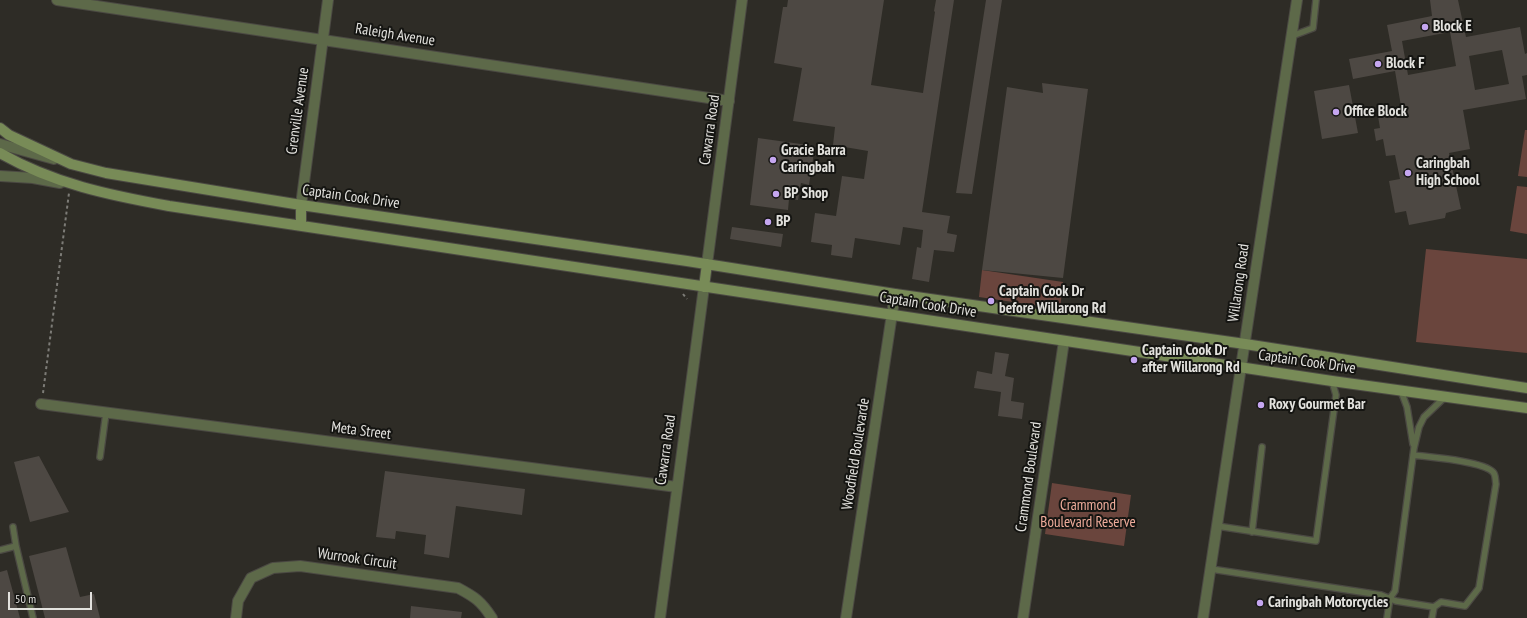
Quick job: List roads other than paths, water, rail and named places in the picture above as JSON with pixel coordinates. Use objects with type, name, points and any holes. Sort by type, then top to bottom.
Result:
[{"type":"main road","name":"Captain Cook Drive","points":[[0,128],[9,134],[71,164],[106,174],[301,205],[707,264],[895,294],[1245,344],[1527,388]]},
{"type":"main road","name":"Captain Cook Drive","points":[[0,153],[70,185],[117,197],[169,206],[1332,381],[1527,408]]},
{"type":"main road","name":"Grenville Avenue","points":[[301,205],[301,226]]},
{"type":"main road","points":[[704,286],[707,264]]},
{"type":"street","name":"Raleigh Avenue","points":[[57,0],[729,100]]},
{"type":"street","name":"Grenville Avenue","points":[[301,205],[328,0]]},
{"type":"street","name":"Cawarra Road","points":[[707,264],[742,0]]},
{"type":"street","name":"Willarong Road","points":[[1203,618],[1297,0]]},
{"type":"street","points":[[0,144],[71,164]]},
{"type":"street","points":[[0,176],[33,178],[70,185]]},
{"type":"street","name":"Cawarra Road","points":[[660,618],[676,488],[704,286]]},
{"type":"street","name":"Woodfield Boulevarde","points":[[846,618],[895,294]]},
{"type":"street","name":"Crammond Boulevard","points":[[1024,618],[1064,341]]},
{"type":"street","name":"Meta Street","points":[[42,404],[676,488]]},
{"type":"street","name":"Wurrook Circuit","points":[[236,618],[238,601],[251,578],[273,568],[300,566],[458,588],[475,596],[492,618]]},
{"type":"lane","points":[[1292,36],[1313,28],[1316,0]]},
{"type":"lane","points":[[1217,526],[1316,541],[1336,395],[1332,381]]},
{"type":"lane","points":[[1400,391],[1408,407],[1414,448]]},
{"type":"lane","points":[[1387,618],[1390,598],[1395,591],[1414,448],[1419,427],[1424,417],[1445,397]]},
{"type":"lane","points":[[100,457],[106,413]]},
{"type":"lane","points":[[1252,532],[1262,447]]},
{"type":"lane","points":[[1413,455],[1477,464],[1492,471],[1495,476],[1496,484],[1479,588],[1465,606],[1441,602],[1434,607],[1432,618]]},
{"type":"lane","points":[[13,527],[33,618]]},
{"type":"lane","points":[[0,550],[16,546]]},
{"type":"lane","points":[[1211,569],[1381,595],[1396,601],[1434,607]]},
{"type":"place","name":"Block E","points":[[1425,27]]},
{"type":"place","name":"Block F","points":[[1378,64]]},
{"type":"place","name":"Office Block","points":[[1336,112]]},
{"type":"place","name":"Gracie Barra Caringbah","points":[[773,160]]},
{"type":"place","name":"Caringbah High School","points":[[1408,173]]},
{"type":"place","name":"BP Shop","points":[[776,194]]},
{"type":"place","name":"BP","points":[[768,222]]},
{"type":"place","name":"Captain Cook Dr before Willarong Rd","points":[[991,301]]},
{"type":"place","name":"Captain Cook Dr after Willarong Rd","points":[[1134,360]]},
{"type":"place","name":"Roxy Gourmet Bar","points":[[1261,405]]},
{"type":"place","name":"Caringbah Motorcycles","points":[[1260,603]]},
{"type":"park label","name":"Crammond Boulevard Reserve","points":[[1088,514]]}]
